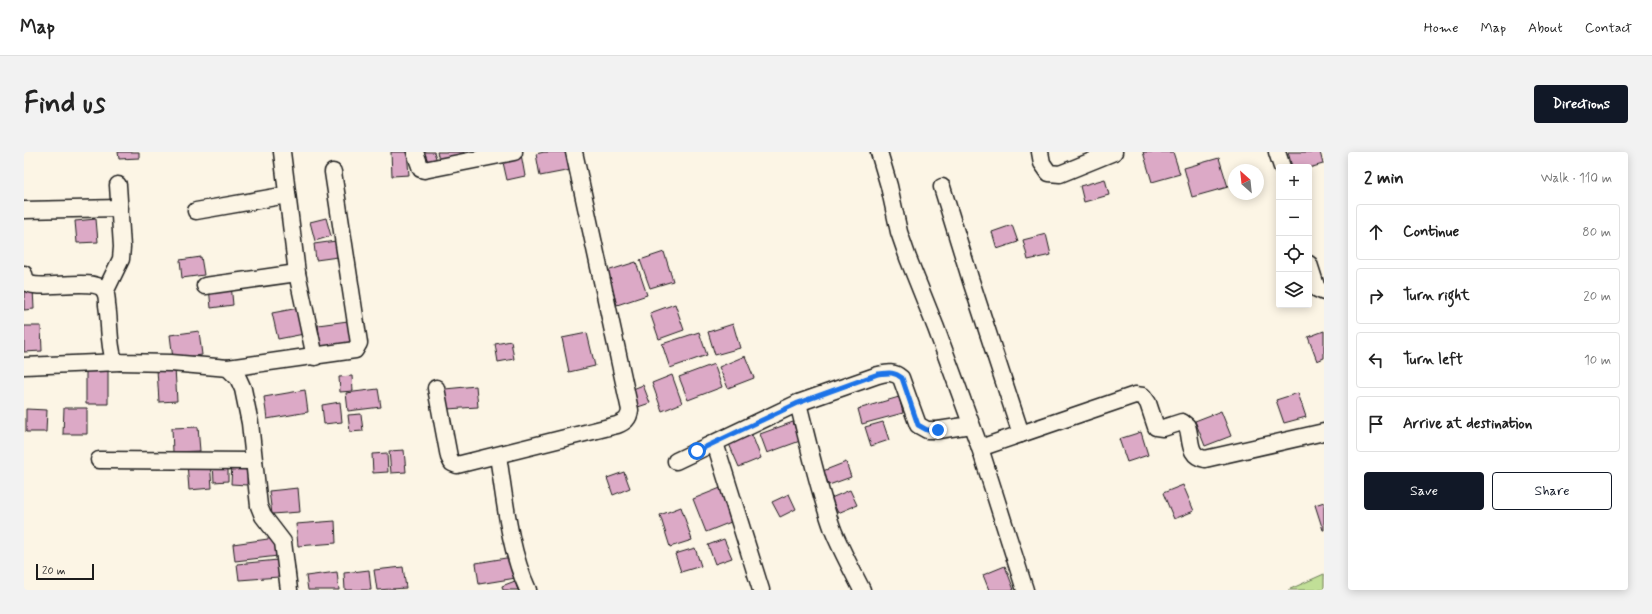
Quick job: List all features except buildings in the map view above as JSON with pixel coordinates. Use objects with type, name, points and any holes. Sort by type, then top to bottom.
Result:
[{"type":"street","points":[[282,152],[297,273],[315,357]]},
{"type":"street","points":[[415,152],[419,166],[424,170],[514,152]]},
{"type":"street","points":[[436,388],[449,457],[452,463],[457,465],[498,456],[617,425],[624,422],[629,417],[630,410],[574,152]]},
{"type":"street","points":[[879,152],[889,186],[899,232],[980,448],[1024,590]]},
{"type":"street","points":[[1040,152],[1042,163],[1049,174],[1060,174],[1114,152]]},
{"type":"street","points":[[1277,152],[1281,164]]},
{"type":"street","points":[[24,366],[120,362],[171,363],[228,368],[315,357],[355,350],[359,343],[334,172]]},
{"type":"street","points":[[105,292],[121,259],[122,247],[118,185]]},
{"type":"street","points":[[942,187],[1021,434]]},
{"type":"street","points":[[196,211],[287,195]]},
{"type":"street","points":[[24,210],[120,208]]},
{"type":"street","points":[[1312,272],[1317,289],[1324,292]]},
{"type":"street","points":[[205,286],[297,273]]},
{"type":"street","points":[[24,274],[26,281],[33,285],[92,285],[100,287],[105,292],[110,318],[112,353],[114,360],[120,362]]},
{"type":"street","points":[[228,368],[238,378],[243,389],[254,460],[259,506],[263,516],[283,542],[289,590]]},
{"type":"street","points":[[676,461],[798,403],[878,374],[888,372],[896,373],[902,378],[918,425],[927,430],[938,430],[971,425]]},
{"type":"street","points":[[980,448],[1135,395],[1143,396],[1148,404],[1156,427],[1163,428],[1182,422],[1187,426],[1193,452],[1199,458],[1205,459],[1324,432]]},
{"type":"street","points":[[798,403],[818,481],[834,530],[862,590]]},
{"type":"street","points":[[715,443],[760,590]]},
{"type":"street","points":[[498,456],[512,539],[528,590]]},
{"type":"street","points":[[99,460],[254,460]]},
{"type":"green space","points":[[1324,574],[1324,590],[1288,590]]},
{"type":"route","points":[[697,451],[798,403],[878,374],[888,372],[896,373],[902,378],[918,425],[927,430],[938,430]]}]
